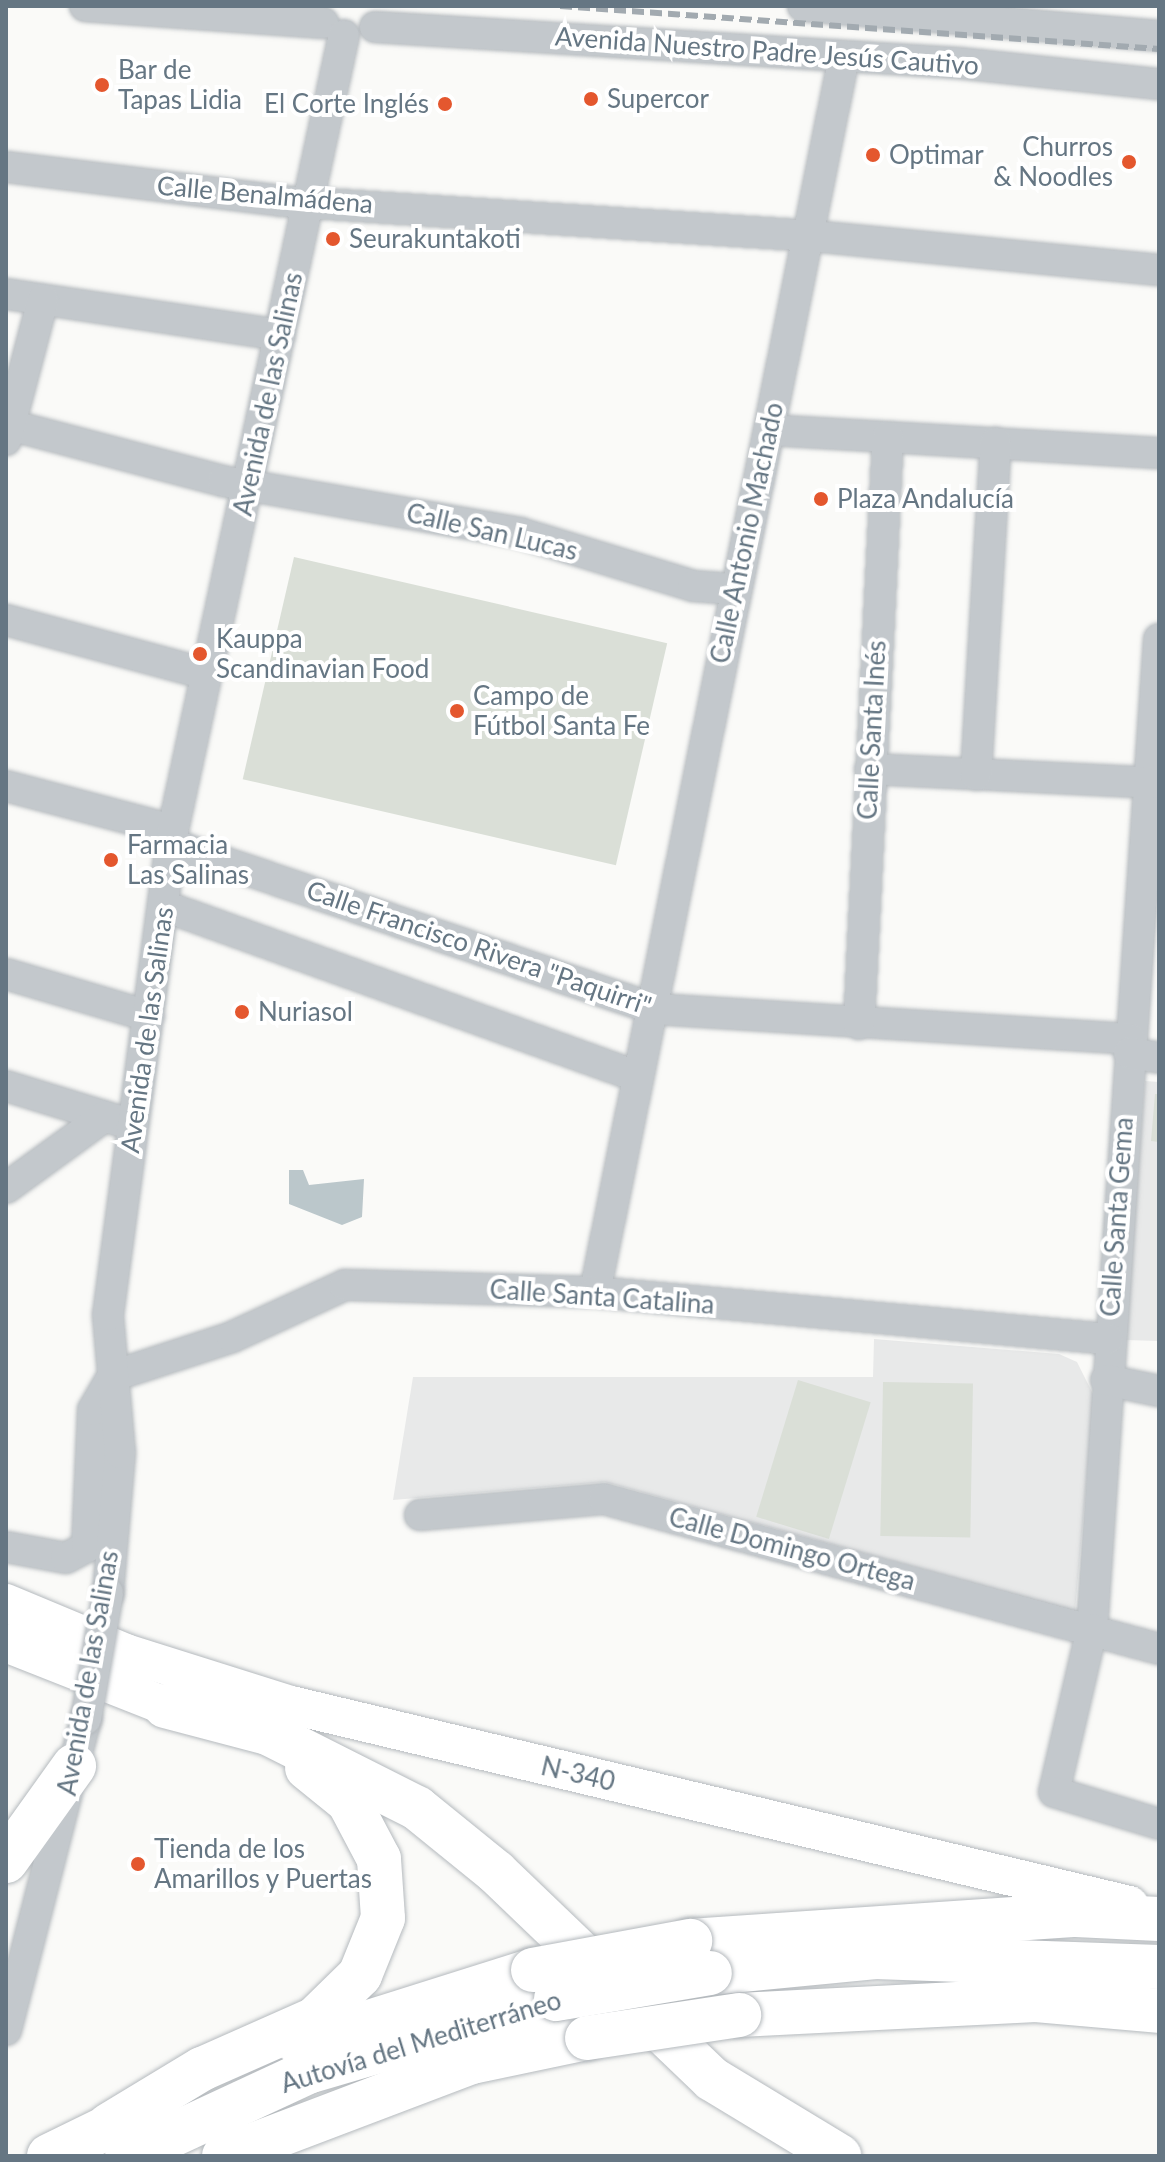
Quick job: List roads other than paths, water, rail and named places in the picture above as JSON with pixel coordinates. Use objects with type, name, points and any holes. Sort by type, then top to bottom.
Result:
[{"type":"highway","points":[[49,2156],[118,2141],[202,2069],[315,2019],[360,1975],[383,1918],[379,1859],[349,1802],[309,1770],[165,1706]]},
{"type":"highway","points":[[165,1706],[268,1733],[417,1808],[496,1872],[712,2079],[839,2156]]},
{"type":"highway","points":[[6,1861],[74,1766]]},
{"type":"highway","points":[[700,1957],[1076,1915],[1159,1919]]},
{"type":"highway","name":"Autovía del Mediterráneo","points":[[118,2141],[544,1984],[700,1957],[875,1957],[1159,1967]]},
{"type":"highway","name":"Autovía del Mediterráneo","points":[[224,2156],[472,2062],[587,2038],[739,2015],[1036,2000],[1159,2011]]},
{"type":"main road","name":"N-340","points":[[6,1603],[126,1653],[291,1705],[1159,1912]]},
{"type":"main road","points":[[6,1643],[165,1706]]},
{"type":"street","points":[[85,6],[327,21]]},
{"type":"street","name":"Avenida Nuestro Padre Jesús Cautivo","points":[[803,6],[1159,36]]},
{"type":"street","name":"Avenida Nuestro Padre Jesús Cautivo","points":[[327,21],[381,17],[1159,84]]},
{"type":"street","name":"Avenida de las Salinas","points":[[6,2030],[86,1719],[108,1593],[120,1453],[108,1315],[119,1120],[149,1016],[172,837],[203,673],[249,483],[310,203],[327,21]]},
{"type":"street","name":"Calle Antonio Machado","points":[[595,1292],[636,1076],[654,1009],[733,589],[812,236],[844,57]]},
{"type":"street","name":"Calle Benalmádena","points":[[6,167],[310,203],[812,236],[1159,270]]},
{"type":"street","points":[[6,294],[280,335]]},
{"type":"street","points":[[7,430],[43,300]]},
{"type":"street","name":"Calle San Lucas","points":[[7,430],[249,483],[520,533],[693,586],[733,589]]},
{"type":"street","points":[[769,430],[1159,453]]},
{"type":"street","name":"Calle Santa Inés","points":[[859,1024],[888,437]]},
{"type":"street","points":[[976,775],[996,443]]},
{"type":"street","points":[[6,620],[203,673]]},
{"type":"street","name":"Calle Santa Gema","points":[[1159,639],[1153,783],[1129,1046],[1092,1629],[1054,1792],[1159,1824]]},
{"type":"street","points":[[870,769],[1153,783]]},
{"type":"street","name":"Calle Francisco Rivera \"Paquirri\"","points":[[6,786],[172,837],[654,1009],[1129,1046],[1159,1058]]},
{"type":"street","points":[[164,906],[636,1076]]},
{"type":"street","points":[[6,974],[149,1016]]},
{"type":"street","points":[[6,1086],[119,1120]]},
{"type":"street","points":[[6,1188],[119,1120]]},
{"type":"street","name":"Calle Santa Catalina","points":[[113,1376],[232,1337],[301,1299],[345,1285],[595,1292],[1108,1339]]},
{"type":"street","points":[[6,1547],[66,1558],[87,1547],[93,1410],[113,1376]]},
{"type":"street","points":[[1106,1380],[1159,1391]]},
{"type":"street","name":"Calle Domingo Ortega","points":[[420,1515],[604,1499],[1159,1649]]},
{"type":"railway","points":[[560,6],[1159,49]]},
{"type":"place","name":"Bar de Tapas Lidia","points":[[102,85]]},
{"type":"place","name":"Supercor","points":[[591,99]]},
{"type":"place","name":"El Corte Inglés","points":[[445,104]]},
{"type":"place","name":"Optimar","points":[[873,155]]},
{"type":"place","name":"Churros & Noodles","points":[[1129,162]]},
{"type":"place","name":"Seurakuntakoti","points":[[333,239]]},
{"type":"place","name":"Plaza Andalucía","points":[[821,499]]},
{"type":"place","name":"Kauppa Scandinavian Food","points":[[200,654]]},
{"type":"place","name":"Campo de Fútbol Santa Fe","points":[[457,711]]},
{"type":"place","name":"Farmacia Las Salinas","points":[[111,860]]},
{"type":"place","name":"Nuriasol","points":[[242,1012]]},
{"type":"place","name":"Tienda de los Amarillos y Puertas","points":[[138,1864]]}]
